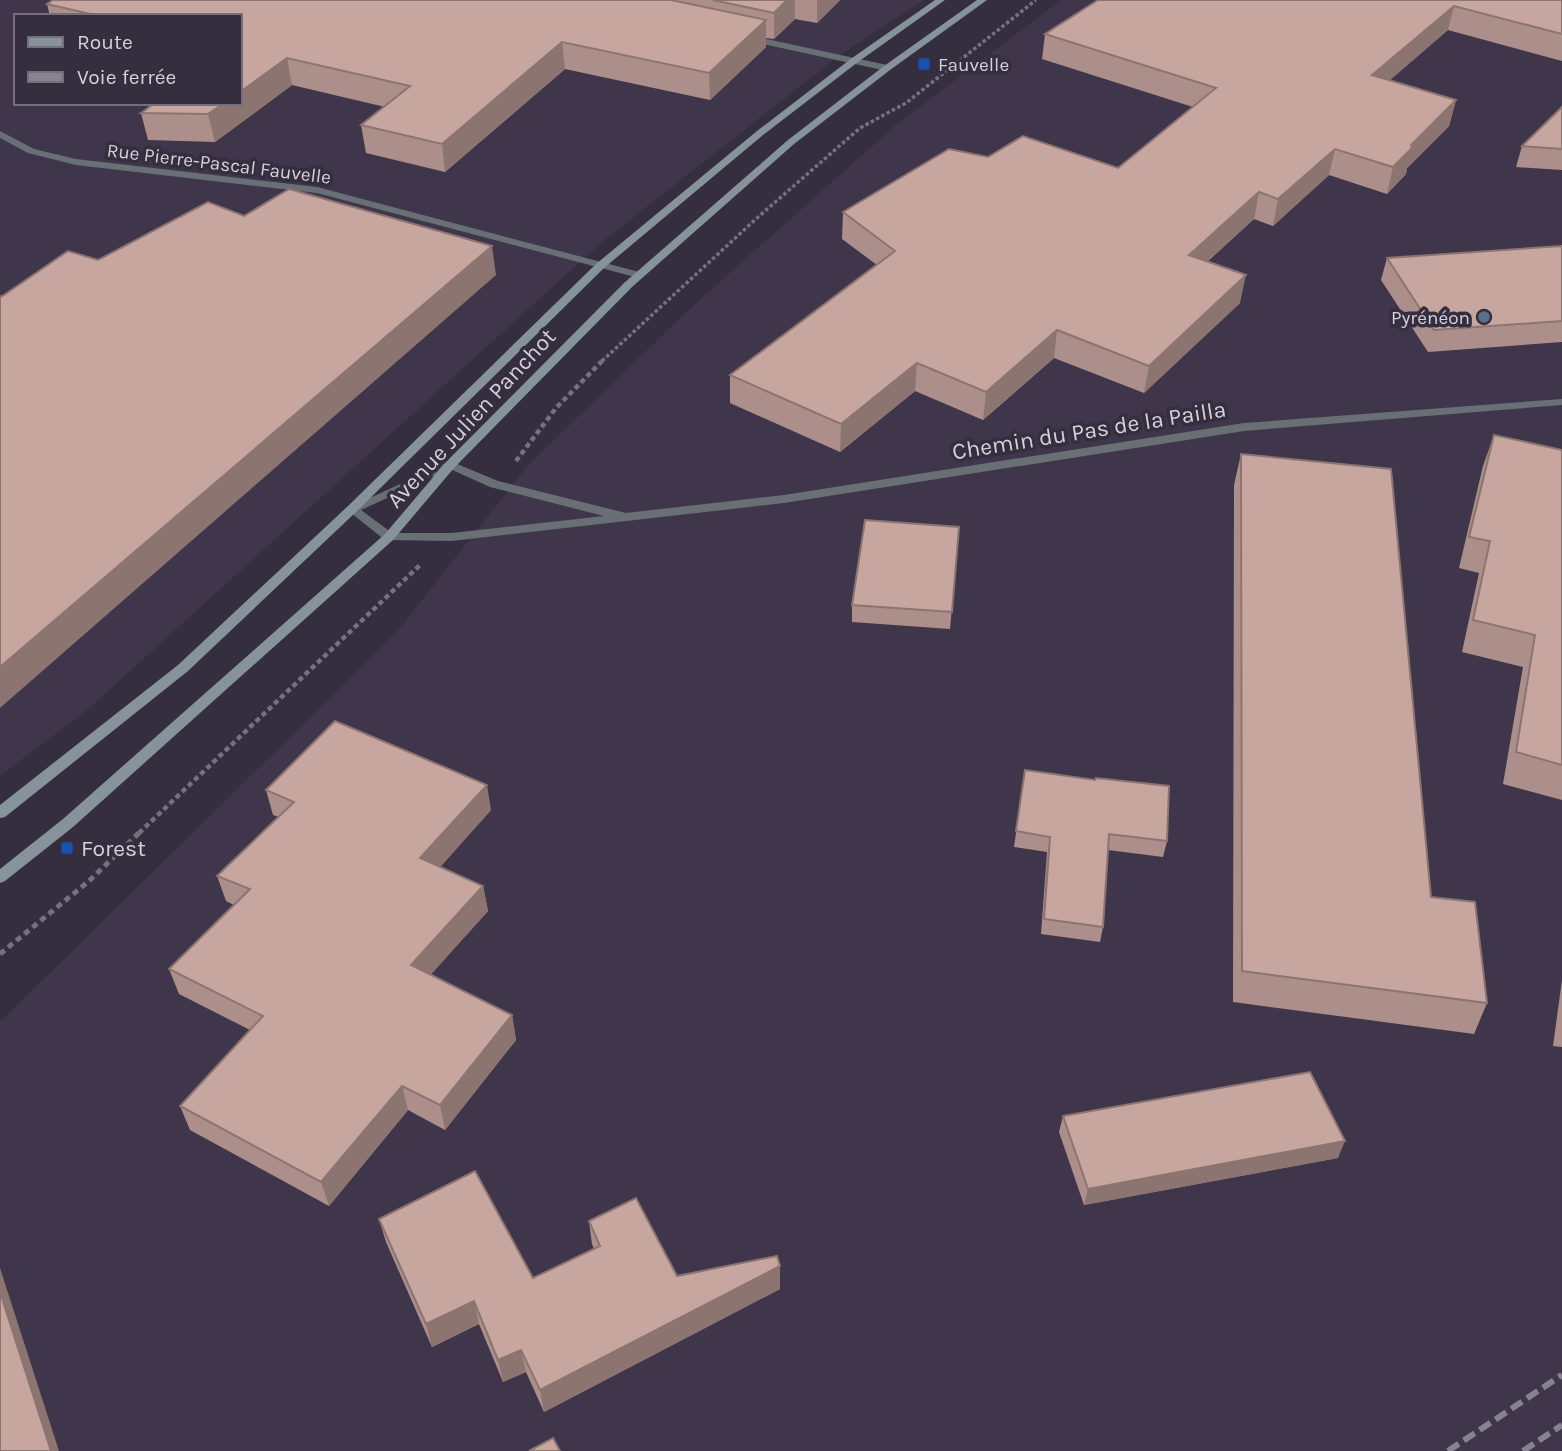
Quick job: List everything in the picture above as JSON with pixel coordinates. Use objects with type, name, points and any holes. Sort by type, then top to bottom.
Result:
[{"type":"main road","name":"Avenue Julien Panchot","points":[[0,813],[183,668],[352,509],[600,266],[760,133],[942,0]]},
{"type":"main road","name":"Avenue Julien Panchot","points":[[0,877],[68,823],[389,537],[450,465],[639,275],[792,142],[887,68],[984,0]]},
{"type":"street","points":[[731,34],[887,68]]},
{"type":"street","name":"Rue Pierre-Pascal Fauvelle","points":[[0,134],[32,151],[76,162],[317,190],[639,275]]},
{"type":"street","name":"Chemin du Pas de la Pailla","points":[[389,537],[452,537],[784,499],[1244,427],[1562,401]]},
{"type":"street","points":[[389,537],[352,509],[450,465]]},
{"type":"street","name":"Chemin du Pas de la Pailla","points":[[450,465],[494,484],[625,517]]},
{"type":"path","points":[[513,465],[556,408],[625,338],[757,218],[860,128],[906,103],[1036,0]]},
{"type":"path","points":[[0,954],[89,881],[426,560]]},
{"type":"shaded area","points":[[0,0],[924,0],[840,55],[602,242],[86,711],[0,776]]},
{"type":"shaded area","points":[[1061,0],[1562,0],[1562,1451],[0,1451],[0,1022],[396,633],[529,464],[696,303],[897,124]]},
{"type":"building","points":[[53,0],[671,0],[766,20],[709,73],[562,42],[442,144],[361,125],[410,86],[287,58],[242,91],[242,14],[90,14],[47,4]]},
{"type":"building","points":[[713,0],[787,0],[774,13]]},
{"type":"building","points":[[1098,0],[1562,0],[1562,34],[1454,6],[1372,75],[1456,100],[1393,167],[1335,149],[1278,199],[1259,192],[1189,255],[1246,275],[1149,366],[1057,330],[986,392],[917,363],[841,424],[730,375],[895,251],[843,212],[949,149],[988,157],[1023,136],[1118,168],[1216,88],[1045,34]]},
{"type":"building","points":[[152,105],[221,105],[208,114],[141,113]]},
{"type":"building","points":[[1562,107],[1562,149],[1522,146]]},
{"type":"building","points":[[289,189],[492,246],[0,667],[0,296],[68,251],[98,260],[208,202],[244,216]]},
{"type":"building","points":[[1562,246],[1562,321],[1434,330],[1387,258]]},
{"type":"building","points":[[1494,435],[1562,450],[1562,765],[1516,752],[1535,635],[1473,620],[1490,541],[1469,537]]},
{"type":"building","points":[[1241,454],[1391,469],[1431,897],[1475,902],[1487,1003],[1242,971]]},
{"type":"building","points":[[865,520],[959,527],[952,612],[852,605]]},
{"type":"building","points":[[335,721],[487,785],[420,858],[483,886],[411,965],[512,1015],[440,1105],[402,1086],[321,1182],[180,1106],[263,1016],[169,969],[250,889],[217,876],[294,802],[266,790]]},
{"type":"building","points":[[1025,770],[1095,780],[1169,786],[1167,841],[1109,834],[1103,927],[1044,919],[1050,837],[1016,831]]},
{"type":"building","points":[[1310,1072],[1345,1141],[1088,1189],[1063,1116]]},
{"type":"building","points":[[475,1171],[533,1278],[600,1246],[589,1221],[636,1198],[677,1276],[777,1256],[780,1266],[540,1390],[521,1350],[498,1360],[474,1301],[426,1324],[379,1219]]},
{"type":"building","points":[[0,1292],[51,1451],[0,1451]]},
{"type":"building","points":[[553,1438],[560,1451],[529,1451]]},
{"type":"railway","points":[[1448,1451],[1562,1375]]},
{"type":"railway","points":[[1523,1451],[1562,1425]]},
{"type":"place","name":"Fauvelle","points":[[924,64]]},
{"type":"place","name":"Pyrénéon","points":[[1484,317]]},
{"type":"place","name":"Forest","points":[[67,848]]}]
